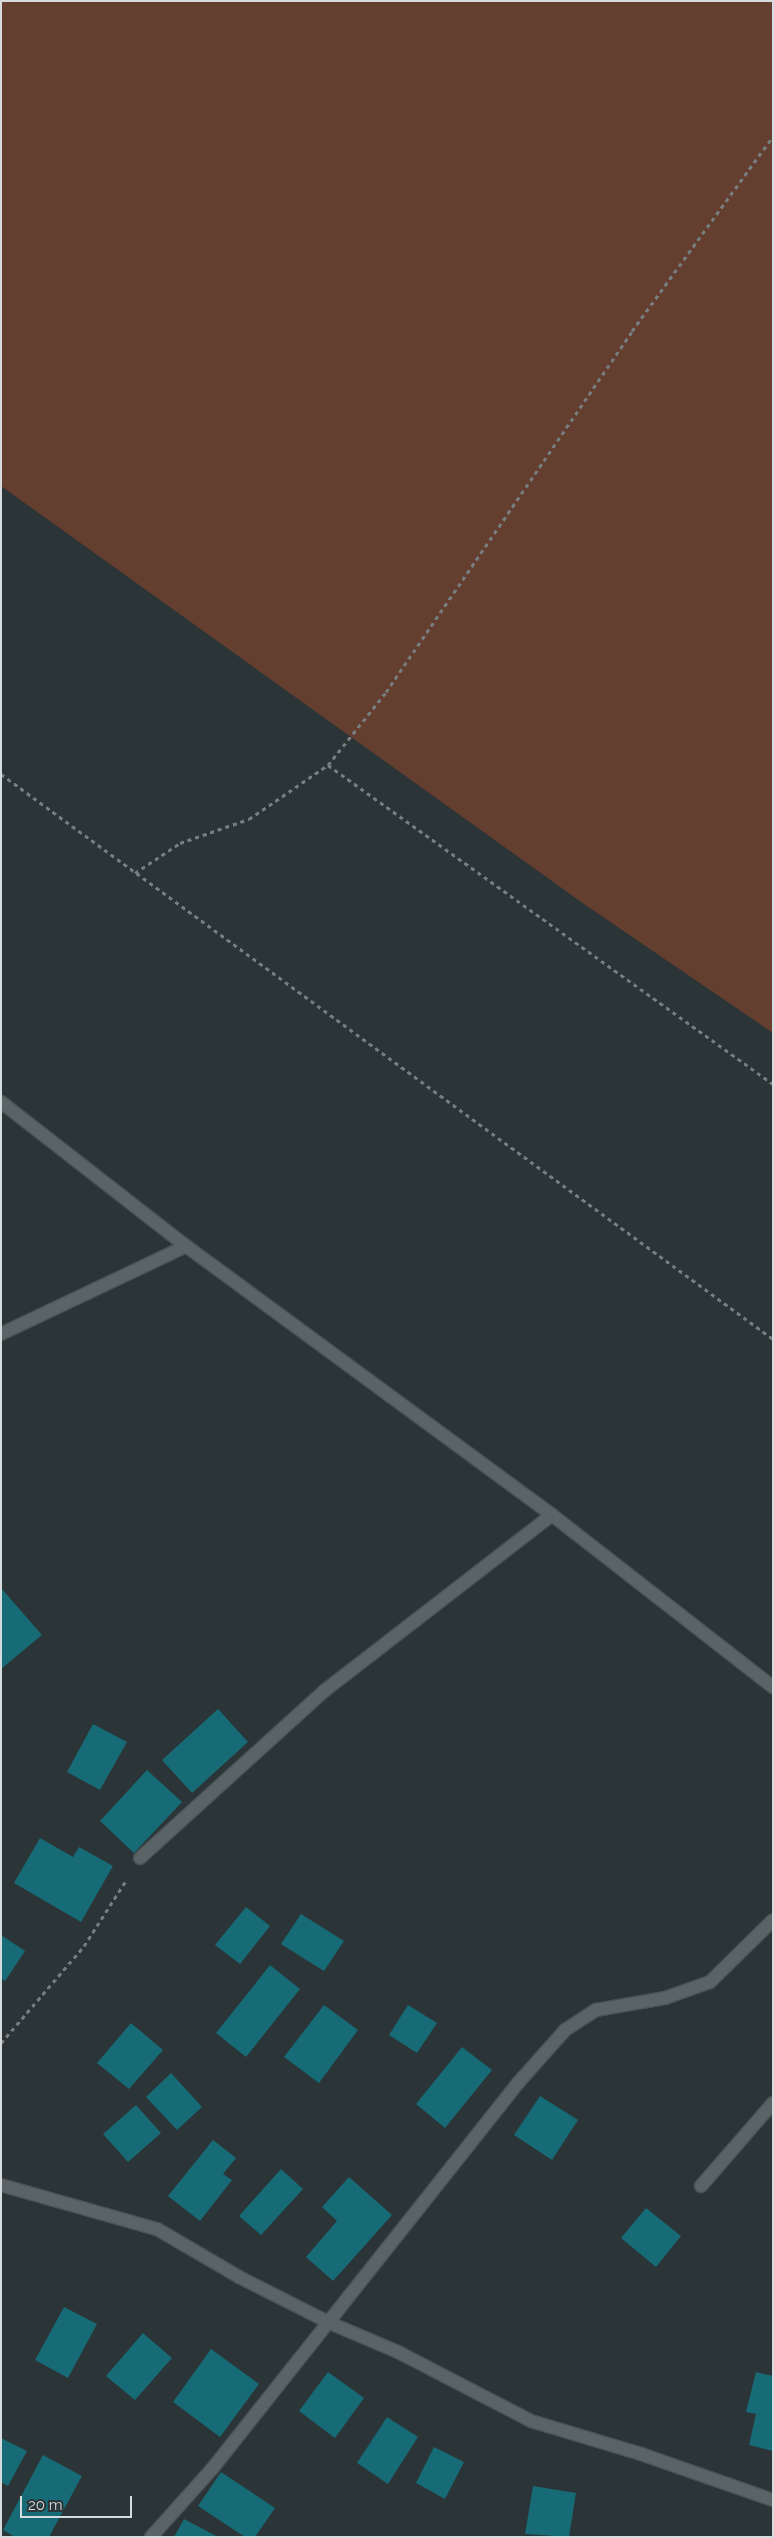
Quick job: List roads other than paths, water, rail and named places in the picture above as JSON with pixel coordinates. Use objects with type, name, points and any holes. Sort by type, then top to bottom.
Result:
[{"type":"street","points":[[1,1102],[186,1246],[552,1515],[773,1687]]},
{"type":"street","points":[[1,1334],[186,1246]]},
{"type":"street","points":[[140,1858],[324,1690],[552,1515]]},
{"type":"street","points":[[151,2537],[212,2469],[330,2323],[518,2083],[565,2030],[596,2010],[665,1998],[710,1982],[773,1920]]},
{"type":"street","points":[[701,2186],[773,2103]]},
{"type":"street","points":[[1,2185],[157,2229],[239,2277],[330,2323],[398,2352],[531,2421],[641,2454],[773,2500]]}]
